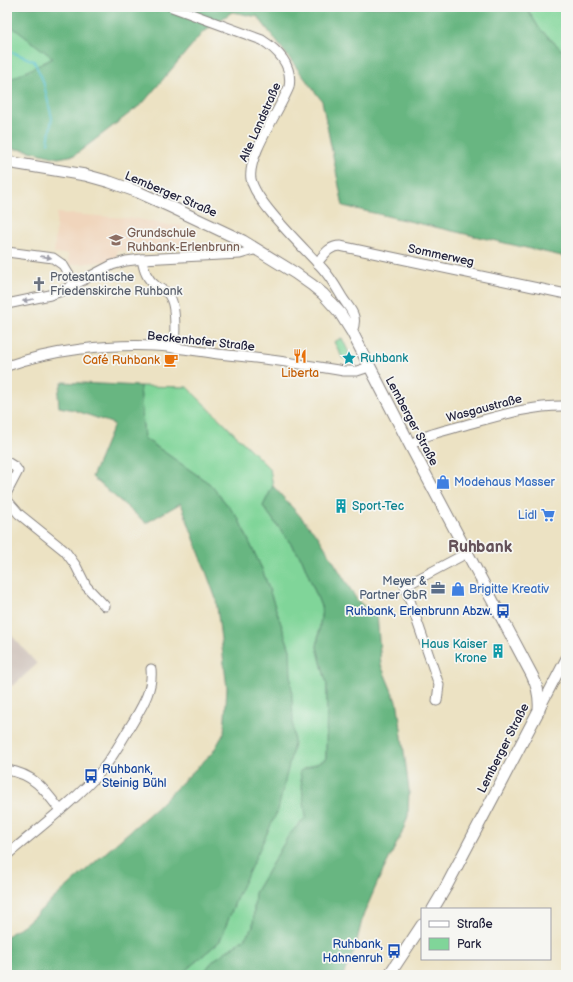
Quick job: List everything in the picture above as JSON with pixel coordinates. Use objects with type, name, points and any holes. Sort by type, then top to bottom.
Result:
[{"type":"main road","name":"Lemberger Straße","points":[[7,162],[70,172],[110,182],[169,206],[243,241],[307,281],[323,294],[340,313],[352,332],[538,689],[540,697],[539,710],[446,886],[433,908]]},
{"type":"main road","points":[[389,975],[421,927]]},
{"type":"street","name":"Alte Landstraße","points":[[172,7],[262,40],[272,46],[286,65],[291,78],[289,87],[258,148],[252,166],[251,179],[257,193],[267,206],[331,279],[353,313],[355,323],[352,332]]},
{"type":"street","name":"Sommerweg","points":[[317,263],[334,246],[340,246],[566,294]]},
{"type":"street","points":[[7,304],[50,295],[75,285],[112,265],[142,259],[240,254],[257,249]]},
{"type":"street","points":[[7,252],[52,258],[63,265],[75,285]]},
{"type":"street","points":[[142,259],[144,272],[156,286],[166,293],[171,300],[174,317],[174,348]]},
{"type":"street","name":"Beckenhofer Straße","points":[[7,366],[38,356],[78,350],[146,346],[174,348],[344,371],[357,371],[369,367]]},
{"type":"street","name":"Wasgaustraße","points":[[410,445],[424,437],[492,418],[535,408],[566,406]]},
{"type":"street","points":[[7,462],[18,471],[7,492]]},
{"type":"street","points":[[7,500],[19,514],[65,552],[76,566],[86,586],[105,606]]},
{"type":"street","points":[[437,701],[439,685],[405,586],[467,553]]},
{"type":"street","points":[[539,710],[566,658]]},
{"type":"street","points":[[7,855],[88,785],[102,770],[118,747],[148,696],[152,678],[151,669]]},
{"type":"street","points":[[538,689],[554,682]]},
{"type":"street","points":[[7,770],[22,774],[36,781],[60,810]]},
{"type":"shaded area","name":"Grundschule Ruhbank-Erlenbrunn","points":[[57,213],[138,219],[168,225],[181,225],[182,232],[190,231],[190,247],[117,251],[117,260],[69,265],[68,254],[54,254]]},
{"type":"shaded area","points":[[7,630],[37,664],[13,686],[7,683]]},
{"type":"green space","points":[[7,7],[526,7],[539,28],[566,54],[566,257],[343,206],[322,101],[258,17],[232,12],[203,32],[143,103],[75,155],[58,158],[26,150],[7,148],[7,77],[13,78],[53,58],[7,23]]},
{"type":"green space","points":[[526,7],[564,7],[566,11],[566,54],[539,28]]},
{"type":"green space","points":[[7,23],[54,58],[13,79],[7,77]]},
{"type":"green space","points":[[342,338],[350,355],[343,359],[334,342]]},
{"type":"green space","points":[[62,382],[140,386],[144,438],[210,484],[238,518],[262,569],[290,650],[294,744],[278,810],[237,897],[220,941],[180,975],[7,975],[7,936],[25,924],[155,809],[213,752],[224,733],[227,688],[216,599],[181,503],[146,523],[92,477],[114,424],[74,410],[59,407],[58,394]]},
{"type":"green space","points":[[140,386],[187,387],[270,469],[273,486],[263,506],[302,559],[322,609],[317,647],[327,685],[326,760],[300,771],[306,817],[289,835],[255,893],[253,927],[244,939],[214,960],[201,975],[180,975],[220,941],[237,897],[290,650],[262,569],[238,518],[210,484],[144,438]]},
{"type":"green space","points":[[273,486],[318,536],[357,600],[365,607],[373,609],[377,614],[381,665],[398,706],[409,790],[408,816],[402,833],[379,879],[363,916],[355,949],[343,975],[201,975],[214,960],[244,939],[253,927],[255,893],[289,835],[306,817],[300,771],[326,759],[327,685],[317,647],[322,609],[302,559],[263,506]]},
{"type":"waterway","points":[[7,50],[34,61],[43,81],[52,118],[48,143]]},
{"type":"place","name":"Grundschule Ruhbank-Erlenbrunn","points":[[116,240]]},
{"type":"place","name":"Protestantische Friedenskirche Ruhbank","points":[[39,284]]},
{"type":"place","name":"Liberta","points":[[300,356]]},
{"type":"place","name":"Ruhbank","points":[[349,358]]},
{"type":"place","name":"Café Ruhbank","points":[[171,360]]},
{"type":"place","name":"Modehaus Masser","points":[[443,482]]},
{"type":"place","name":"Sport-Tec","points":[[341,506]]},
{"type":"place","name":"Lidl","points":[[548,515]]},
{"type":"place","name":"Meyer & Partner GbR","points":[[438,588]]},
{"type":"place","name":"Brigitte Kreativ","points":[[458,589]]},
{"type":"place","name":"Ruhbank, Erlenbrunn Abzw.","points":[[503,611]]},
{"type":"place","name":"Haus Kaiser Krone","points":[[498,651]]},
{"type":"place","name":"Ruhbank, Steinig Bühl","points":[[91,776]]},
{"type":"place","name":"Ruhbank, Hahnenruh","points":[[394,951]]},
{"type":"district","name":"Ruhbank","points":[[480,546]]}]
